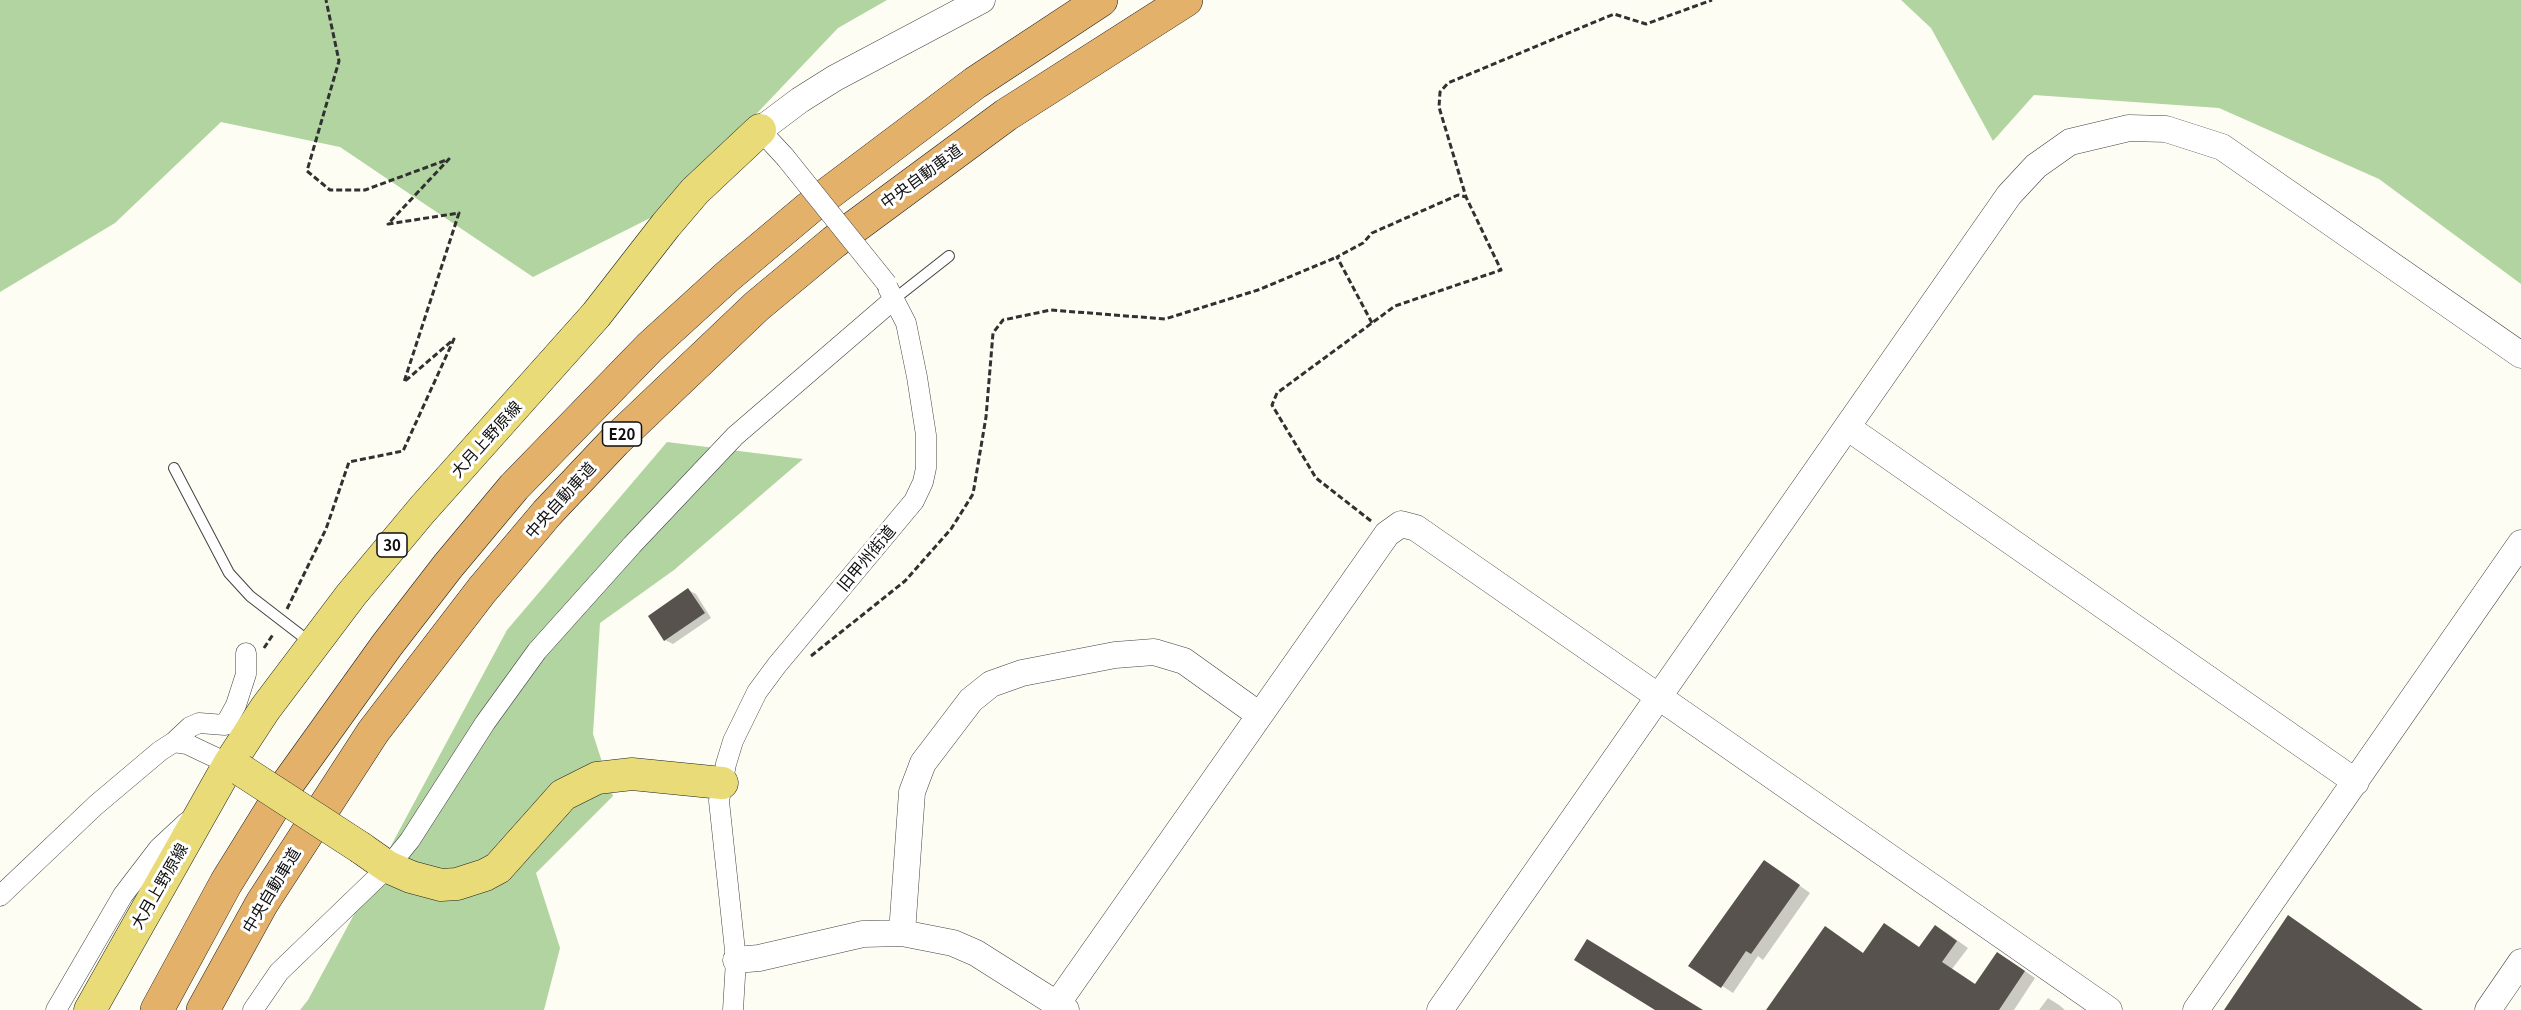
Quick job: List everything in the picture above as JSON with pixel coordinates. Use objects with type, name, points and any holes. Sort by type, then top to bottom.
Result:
[{"type":"highway","name":"E20","points":[[157,1010],[226,882],[286,786],[342,706],[448,566],[522,479],[650,347],[728,276],[809,208],[975,83],[1101,0]]},
{"type":"highway","name":"中央自動車道","points":[[203,1010],[262,903],[373,732],[482,590],[548,513],[615,441],[757,306],[834,242],[1006,115],[1186,0]]},
{"type":"main road","name":"大月上野原線","points":[[90,1010],[204,806],[235,767],[265,709],[351,595],[422,510],[596,315],[695,191],[760,130]]},
{"type":"main road","points":[[235,767],[388,867],[411,877],[441,885],[457,884],[498,868],[563,795],[597,778],[632,774],[722,783]]},
{"type":"street","points":[[760,130],[800,100],[835,78],[982,0]]},
{"type":"street","points":[[1440,1010],[2008,195],[2036,166],[2070,142],[2129,128],[2166,129],[2222,147],[2521,355]]},
{"type":"street","name":"旧甲州街道","points":[[733,1010],[736,960],[719,801],[726,764],[757,692],[914,501],[924,482],[928,455],[919,389],[906,323],[890,292],[785,158],[760,130]]},
{"type":"street","points":[[253,1010],[279,972],[388,867],[411,840],[484,723],[537,651],[624,553],[735,436],[890,292]]},
{"type":"street","points":[[1847,427],[2356,782]]},
{"type":"street","points":[[736,960],[759,958],[864,934],[902,933],[953,943],[976,953],[1061,1007],[1258,714],[1387,534],[1401,524],[1416,528],[2109,1010]]},
{"type":"street","points":[[2196,1010],[2521,543]]},
{"type":"street","points":[[902,933],[912,792],[923,763],[971,700],[991,684],[1022,672],[1115,655],[1154,652],[1184,661],[1258,714]]},
{"type":"street","points":[[0,896],[96,805],[190,727],[199,723],[225,724],[236,705],[246,674],[246,653]]},
{"type":"street","points":[[174,742],[187,744],[235,767]]},
{"type":"street","points":[[56,1010],[123,894],[159,848],[204,806]]},
{"type":"street","points":[[2488,1010],[2521,962]]},
{"type":"lane","points":[[890,292],[949,256]]},
{"type":"lane","points":[[174,468],[229,573],[250,596],[313,645]]},
{"type":"path","points":[[286,611],[326,529],[349,462],[403,451],[454,339],[404,382],[459,213],[388,224],[449,159],[365,190],[330,190],[307,171],[339,61],[326,0]]},
{"type":"path","points":[[1387,534],[1316,478],[1272,405],[1277,393],[1395,306],[1501,270],[1466,197],[1439,107],[1440,93],[1448,83],[1614,14],[1646,24],[1712,0]]},
{"type":"path","points":[[777,665],[804,661],[872,610],[905,581],[951,529],[973,494],[986,417],[993,333],[1003,320],[1051,310],[1165,319],[1258,290],[1337,257],[1364,243],[1372,233],[1458,195],[1466,197]]},
{"type":"path","points":[[1337,257],[1372,323]]},
{"type":"path","points":[[246,674],[276,632]]},
{"type":"green space","points":[[0,0],[887,0],[838,28],[664,211],[533,277],[340,147],[221,122],[115,223],[0,292]]},
{"type":"green space","points":[[1901,0],[2521,0],[2521,284],[2379,179],[2219,108],[2034,95],[1993,141],[1931,28]]},
{"type":"green space","points":[[667,442],[803,459],[674,570],[600,623],[593,734],[613,796],[536,873],[560,948],[544,1010],[300,1010],[308,1000],[507,630]]},
{"type":"building","points":[[688,588],[705,613],[664,641],[648,616]]},
{"type":"building","points":[[1764,860],[1800,885],[1751,954],[1746,951],[1721,988],[1688,966]]},
{"type":"building","points":[[2288,915],[2423,1010],[2224,1010]]},
{"type":"building","points":[[1884,923],[1919,947],[1935,925],[1957,941],[1942,962],[1975,984],[1997,952],[2025,971],[1999,1010],[1766,1010],[1825,926],[1863,953]]},
{"type":"building","points":[[1587,939],[1703,1010],[1655,1010],[1574,960]]}]
